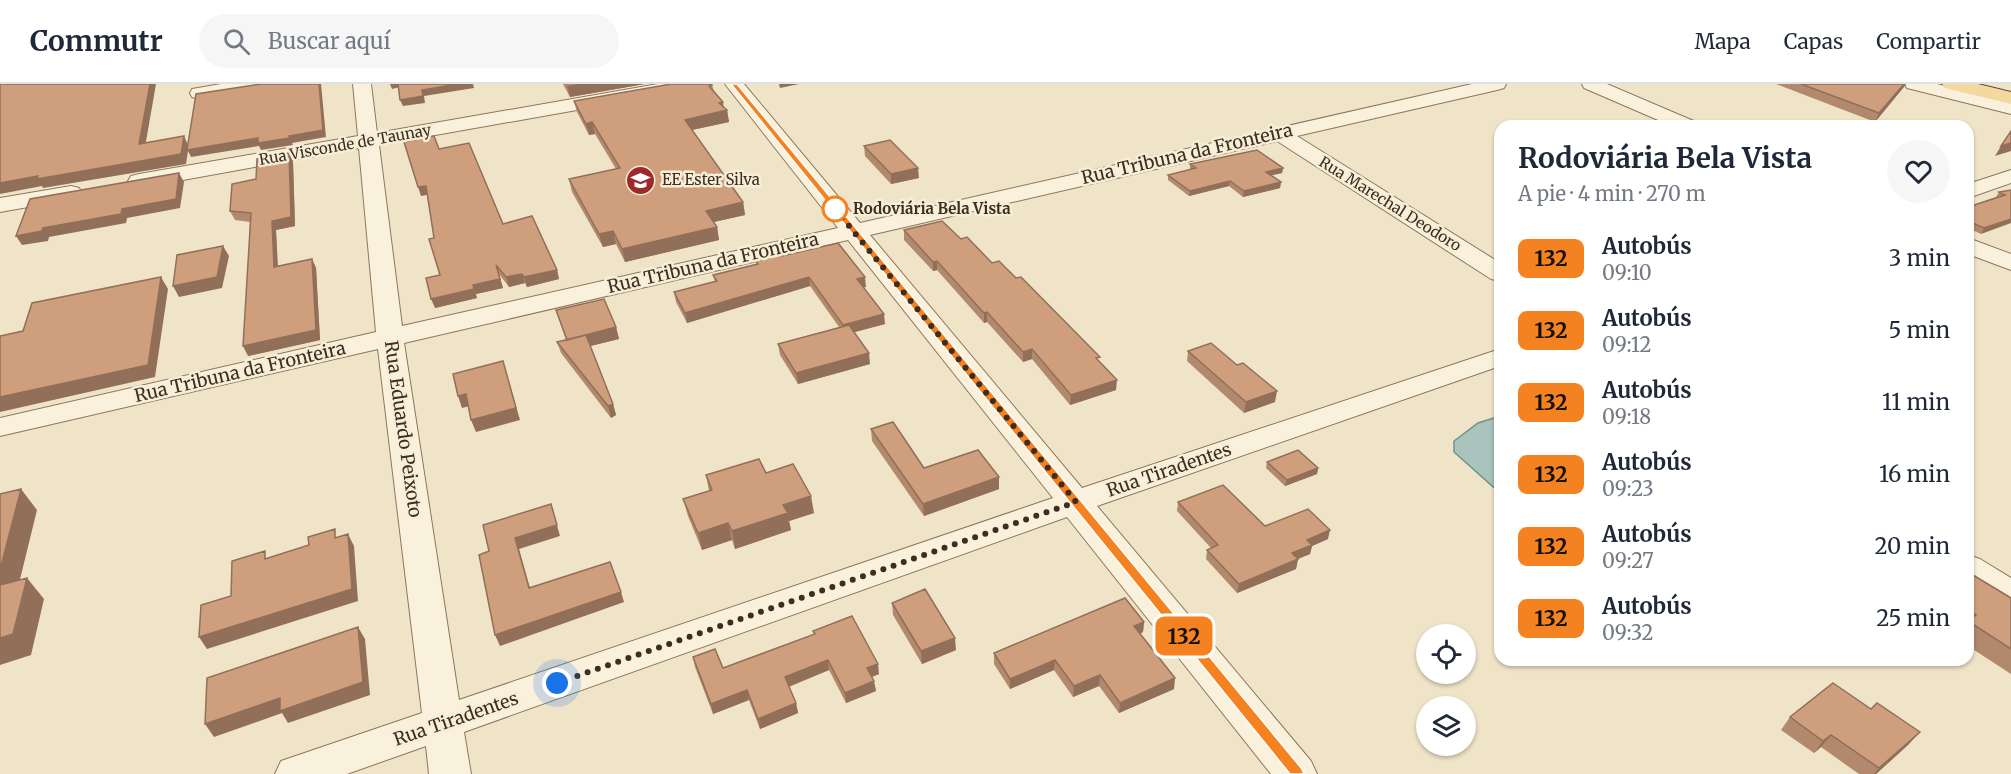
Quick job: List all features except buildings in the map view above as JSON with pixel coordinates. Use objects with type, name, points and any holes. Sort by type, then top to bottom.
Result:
[{"type":"main road","points":[[1952,84],[2011,98]]},
{"type":"street","points":[[199,93],[258,84]]},
{"type":"street","name":"Rua Eduardo Peixoto","points":[[362,84],[390,337],[450,774]]},
{"type":"street","name":"Rua Visconde de Taunay","points":[[115,185],[690,84]]},
{"type":"street","points":[[734,84],[1296,774]]},
{"type":"street","name":"Rua Tribuna da Fronteira","points":[[0,427],[1497,84]]},
{"type":"street","points":[[1591,84],[1675,120]]},
{"type":"street","points":[[1914,84],[2011,108]]},
{"type":"street","name":"Rua Marechal Deodoro","points":[[1279,134],[1494,270]]},
{"type":"street","points":[[1974,189],[2011,176]]},
{"type":"street","points":[[0,205],[92,189]]},
{"type":"street","points":[[1974,247],[2011,262]]},
{"type":"street","name":"Rua Tiradentes","points":[[296,774],[1494,359]]},
{"type":"street","points":[[1974,572],[2011,595]]},
{"type":"water","points":[[1494,418],[1494,488],[1454,452],[1454,441],[1478,423]]},
{"type":"bus line","name":"132","points":[[734,84],[1296,774]]},
{"type":"place","name":"EE Ester Silva","points":[[641,180]]},
{"type":"place","name":"Rodoviária Bela Vista","points":[[835,209]]},
{"type":"route","points":[[557,683],[1076,502],[835,209]]}]
